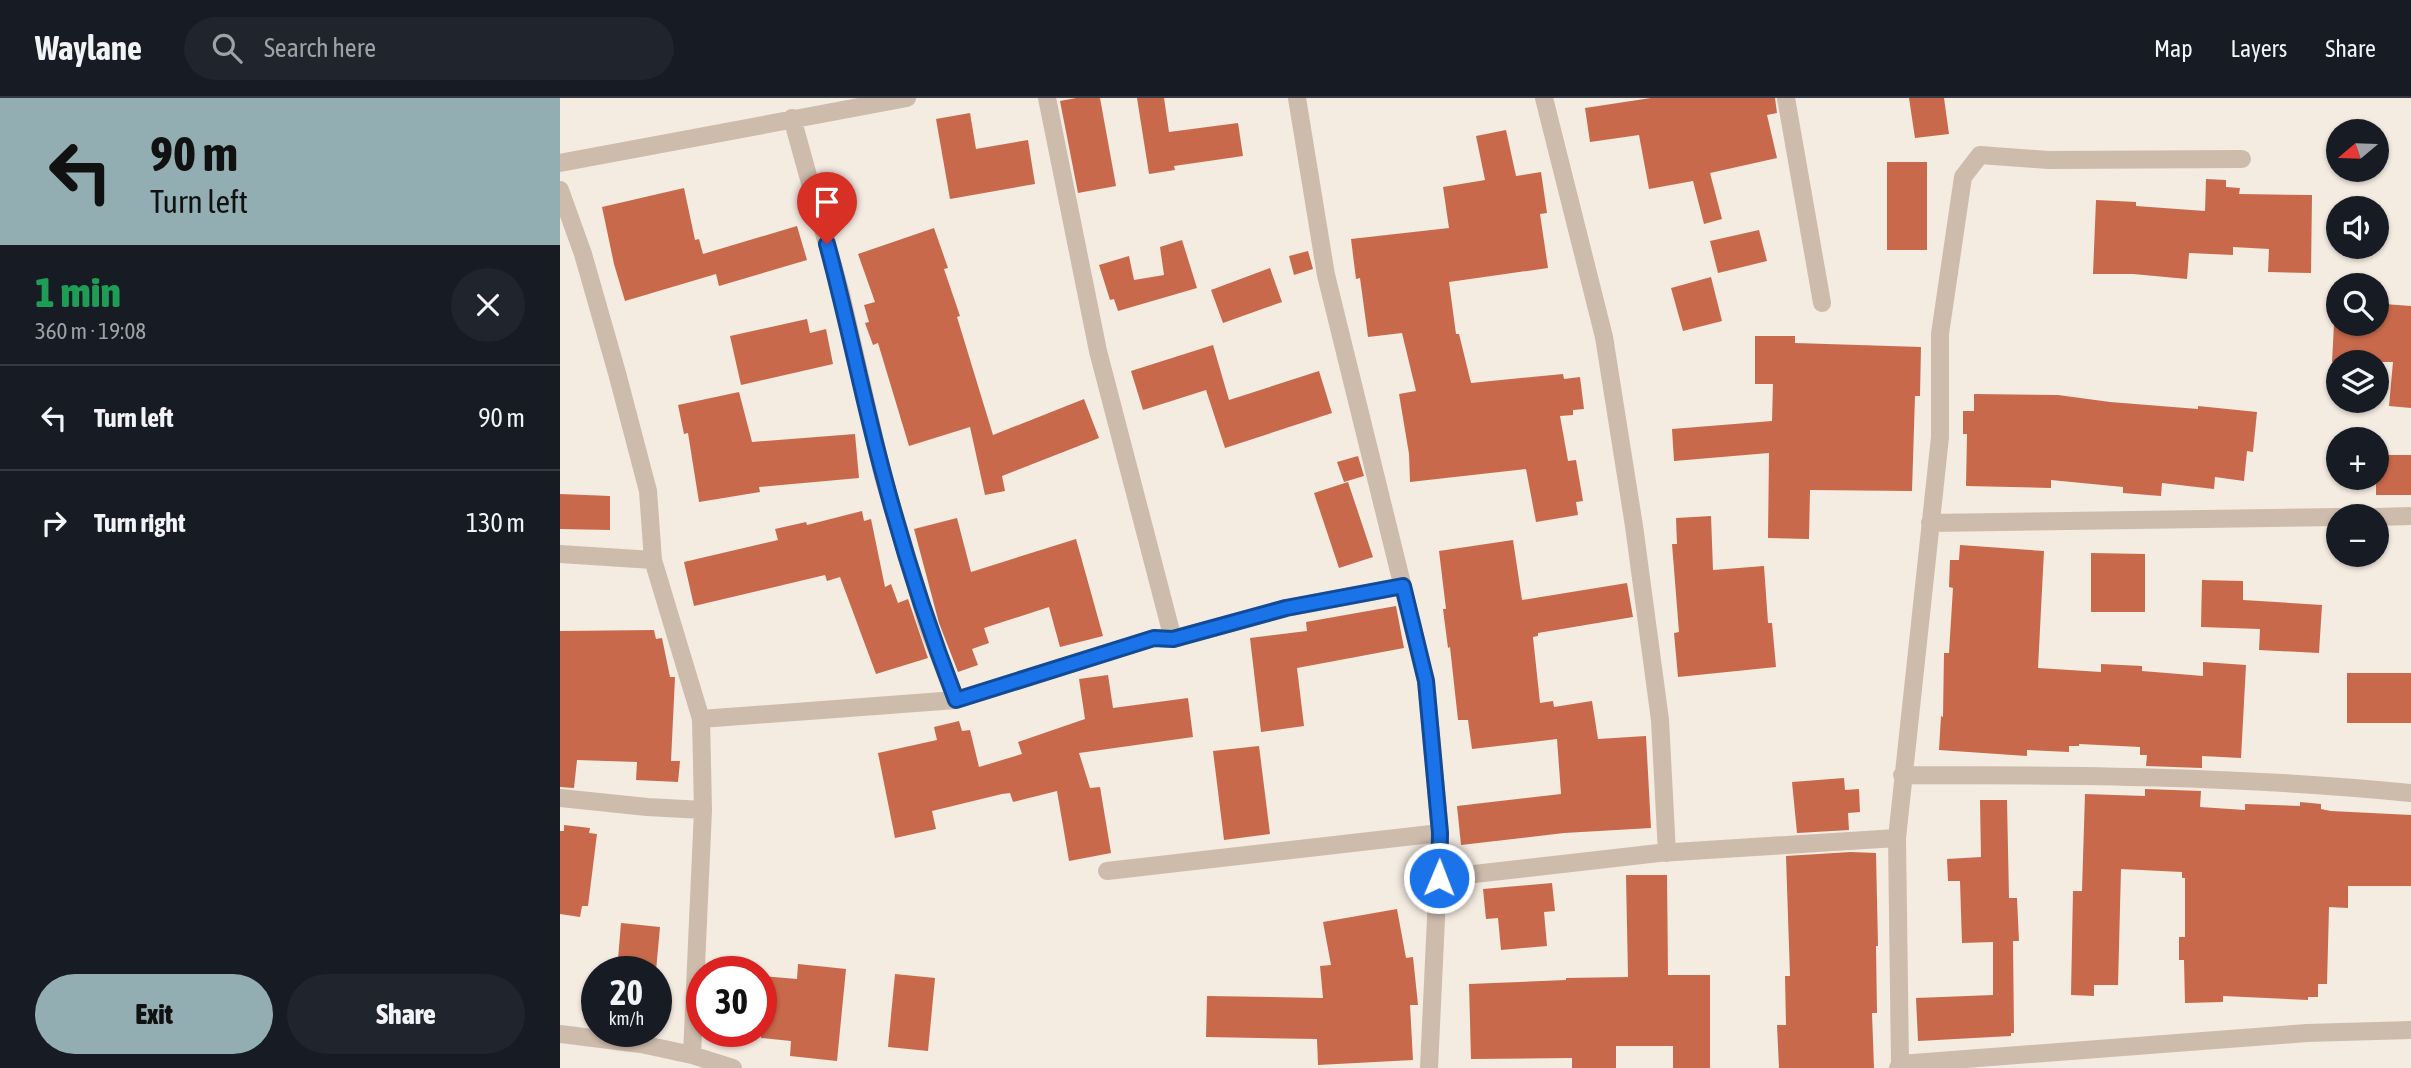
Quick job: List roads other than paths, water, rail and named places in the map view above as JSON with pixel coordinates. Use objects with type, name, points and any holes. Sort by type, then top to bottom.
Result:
[{"type":"street","points":[[560,163],[907,98]]},
{"type":"street","points":[[1047,98],[1098,351],[1173,639]]},
{"type":"street","points":[[1297,98],[1326,275],[1426,681],[1440,833],[1429,1068]]},
{"type":"street","points":[[1544,98],[1604,337],[1634,526],[1660,720],[1667,853]]},
{"type":"street","points":[[1786,98],[1822,303]]},
{"type":"street","points":[[792,118],[841,294],[883,476],[928,628],[956,700]]},
{"type":"street","points":[[2242,159],[2048,160],[1980,155],[1963,177],[1940,334],[1940,437],[1897,838],[1899,1066],[2307,1033],[2411,1030]]},
{"type":"street","points":[[560,190],[583,254],[648,491],[653,560],[701,719],[703,810],[692,1055]]},
{"type":"street","points":[[2389,517],[2411,516]]},
{"type":"street","points":[[1930,523],[2326,517]]},
{"type":"street","points":[[560,554],[653,560]]},
{"type":"street","points":[[701,719],[956,700],[1154,638],[1173,639],[1286,608],[1403,586]]},
{"type":"street","points":[[1902,775],[2097,775],[2310,783],[2411,793]]},
{"type":"street","points":[[560,798],[703,810]]},
{"type":"street","points":[[1107,871],[1440,833]]},
{"type":"street","points":[[1439,878],[1667,853],[1897,838]]},
{"type":"street","points":[[560,1034],[641,1044],[692,1055],[733,1068]]}]
